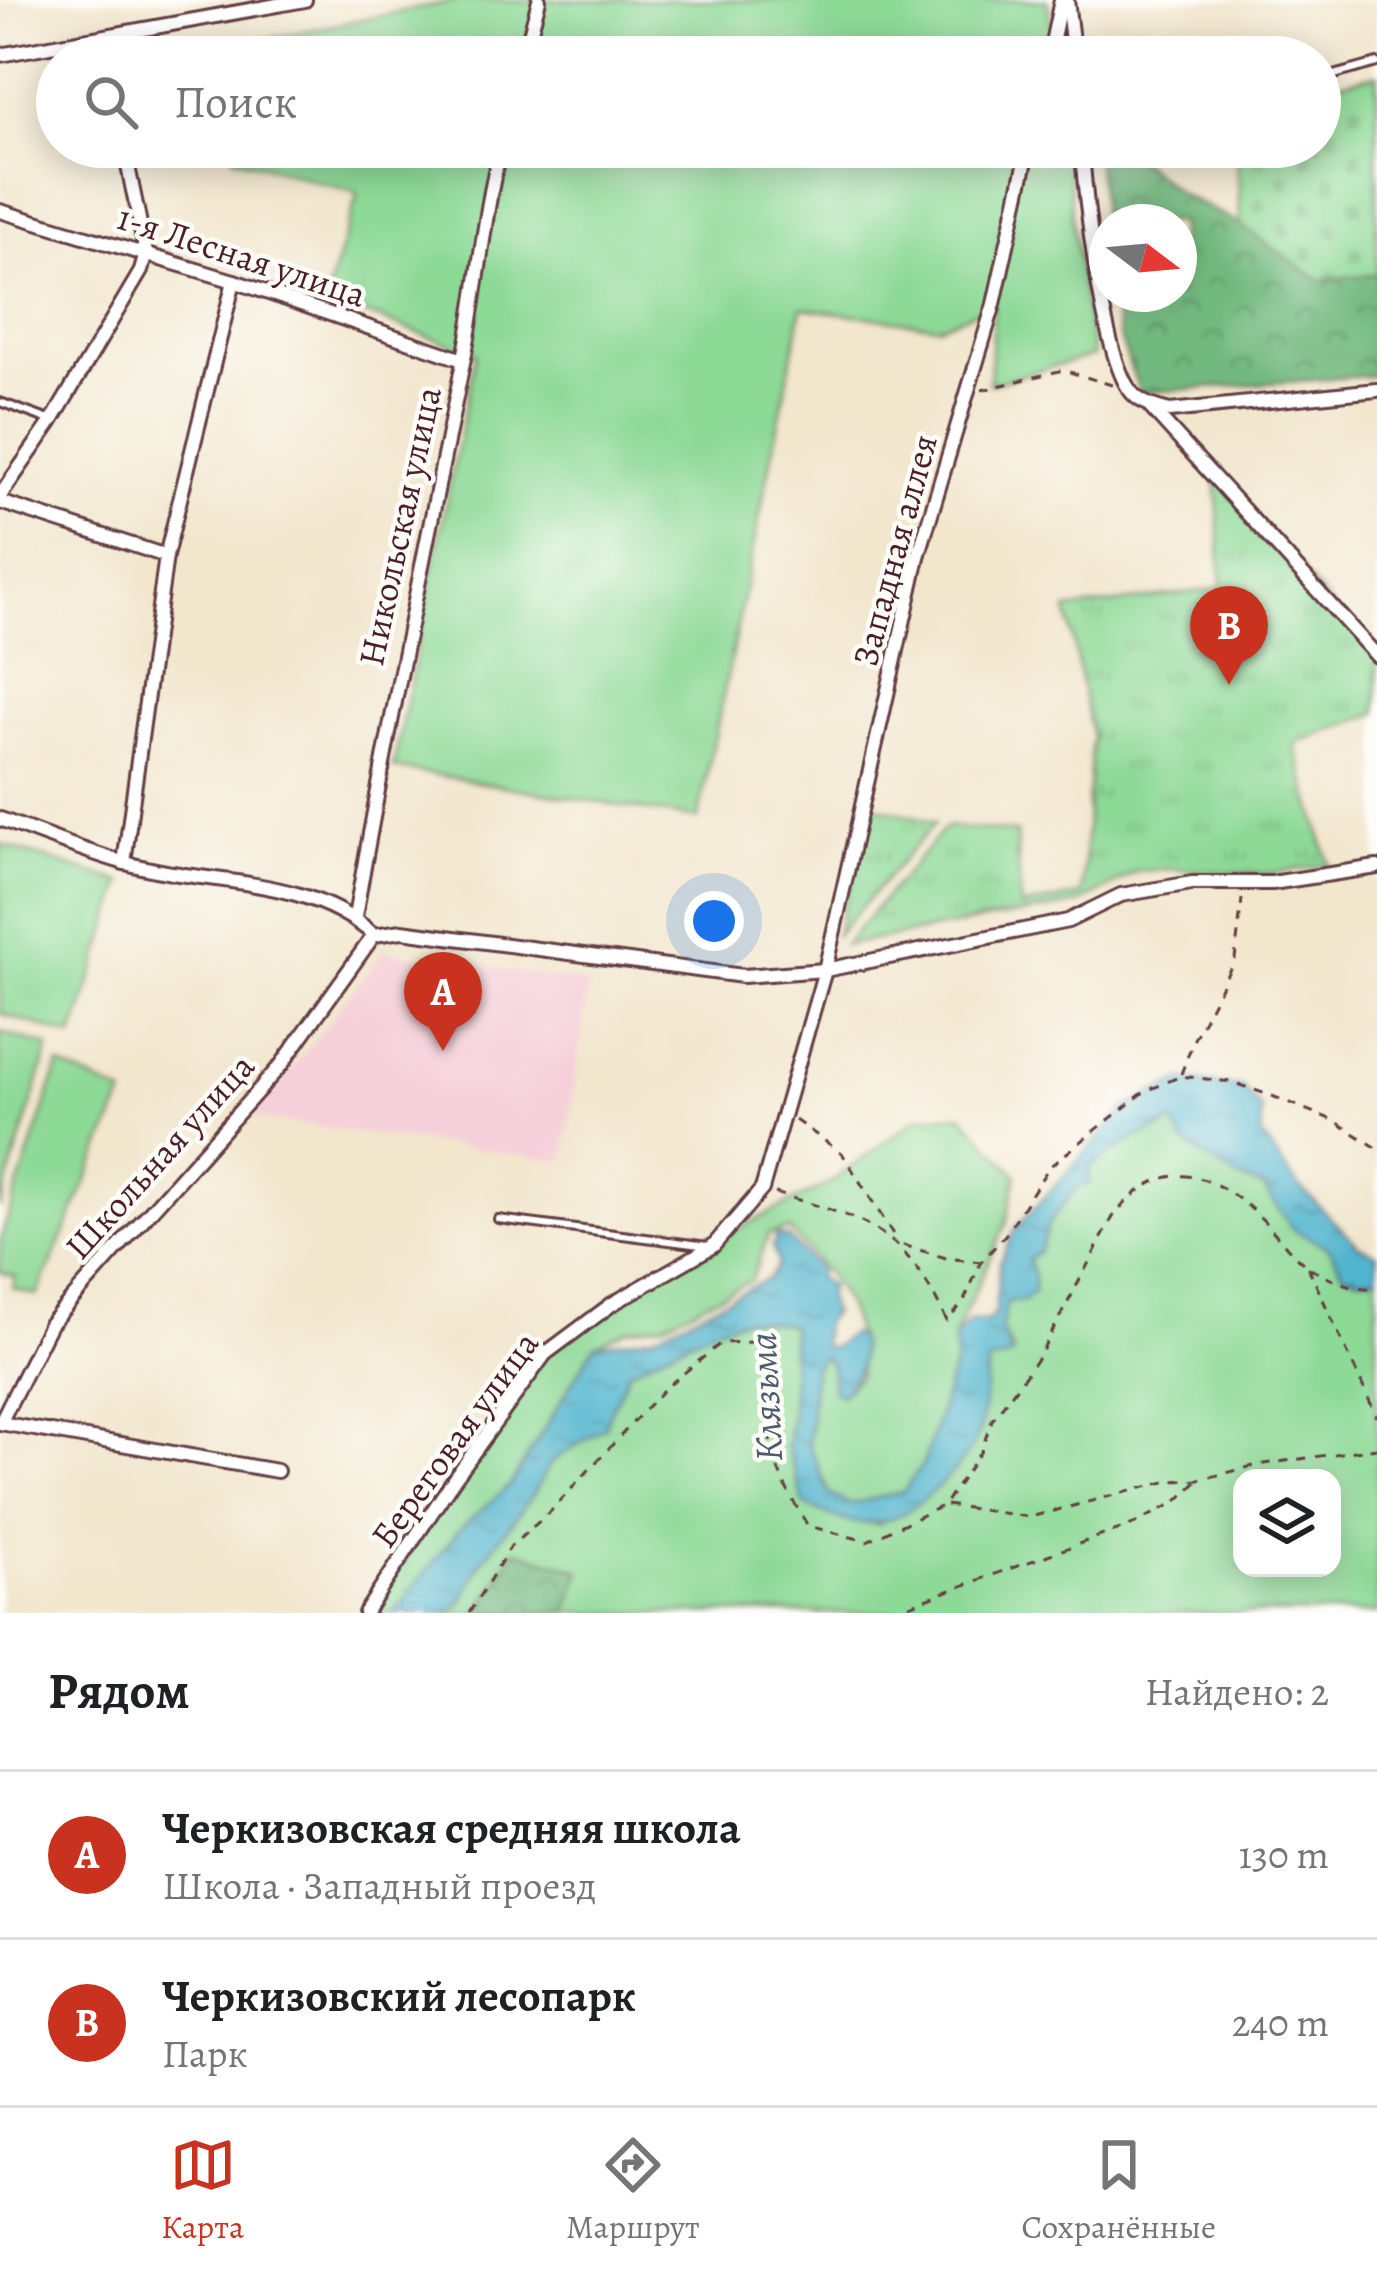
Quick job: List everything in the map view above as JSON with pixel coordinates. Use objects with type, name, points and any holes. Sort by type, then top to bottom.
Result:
[{"type":"street","points":[[117,36],[305,0]]},
{"type":"street","points":[[529,36],[538,0]]},
{"type":"street","points":[[1055,36],[1064,0]]},
{"type":"street","points":[[1064,0],[1070,36]]},
{"type":"street","points":[[0,56],[36,50]]},
{"type":"street","points":[[128,168],[146,253],[141,271],[0,499],[166,556]]},
{"type":"street","name":"Никольская улица","points":[[355,917],[495,168]]},
{"type":"street","name":"Западная аллея","points":[[825,970],[918,557],[994,304],[1024,168]]},
{"type":"street","points":[[1085,168],[1109,338],[1130,391],[1149,406],[1377,656]]},
{"type":"street","name":"1-я Лесная улица","points":[[0,212],[146,253],[463,360]]},
{"type":"street","points":[[124,863],[166,556],[233,281]]},
{"type":"street","points":[[1149,406],[1170,411],[1377,390]]},
{"type":"street","points":[[0,819],[124,863],[306,894],[355,917],[374,935],[402,931],[743,976],[825,970],[1068,921],[1121,895],[1192,883],[1244,885],[1377,867]]},
{"type":"street","name":"Школьная улица","points":[[0,1424],[50,1324],[282,1064],[374,935]]},
{"type":"street","name":"Береговая улица","points":[[365,1613],[544,1354],[612,1304],[713,1246],[762,1189],[825,970]]},
{"type":"street","points":[[0,1424],[277,1471]]},
{"type":"lane","points":[[1341,74],[1377,63]]},
{"type":"lane","points":[[0,401],[52,421]]},
{"type":"lane","points":[[497,1219],[713,1246]]},
{"type":"path","points":[[969,393],[1063,370],[1130,391]]},
{"type":"path","points":[[1181,1076],[1194,1039],[1235,959],[1244,885]]},
{"type":"path","points":[[784,1112],[842,1153],[947,1321],[963,1303],[981,1262],[1006,1234],[1049,1168],[1144,1092],[1181,1076],[1231,1082],[1272,1096],[1335,1120],[1377,1148]]},
{"type":"path","points":[[469,1613],[511,1546],[663,1390],[721,1343],[757,1342],[772,1356],[776,1379],[769,1416],[771,1445],[791,1498],[808,1526],[867,1540],[944,1505],[981,1451],[992,1420],[1040,1354],[1113,1217],[1126,1200],[1169,1175],[1194,1174],[1217,1184],[1237,1196],[1307,1265],[1358,1289],[1377,1288]]},
{"type":"path","points":[[762,1189],[856,1217],[899,1244],[981,1262]]},
{"type":"path","points":[[1307,1265],[1377,1417]]},
{"type":"path","points":[[944,1505],[1030,1517],[1169,1481],[1199,1480],[1257,1465],[1377,1448]]},
{"type":"path","points":[[874,1613],[901,1608],[1134,1523],[1176,1502],[1199,1480]]},
{"type":"shaded area","points":[[384,951],[588,984],[564,1161],[254,1118]]},
{"type":"green space","points":[[461,0],[1047,0],[1054,36],[279,36]]},
{"type":"green space","points":[[1377,74],[1377,375],[1140,393],[1115,312],[1197,312],[1197,204],[1101,204],[1097,168],[1149,168],[1179,193],[1240,224],[1238,168],[1341,168],[1341,82]]},
{"type":"green space","points":[[1377,74],[1377,274],[1319,280],[1240,225],[1238,168],[1341,168],[1341,82]]},
{"type":"green space","points":[[272,168],[1068,168],[1093,356],[989,384],[994,304],[938,326],[802,308],[698,819],[393,768],[476,353],[325,300],[358,193]]},
{"type":"green space","points":[[1216,471],[1377,658],[1377,713],[1295,744],[1329,865],[1268,874],[1136,872],[1079,904],[844,945],[944,829],[951,827],[1016,833],[1021,907],[1082,895],[1092,738],[1067,610],[1222,588]]},
{"type":"green space","points":[[873,805],[935,823],[835,937]]},
{"type":"green space","points":[[0,844],[123,883],[73,1037],[0,1013]]},
{"type":"green space","points":[[0,1032],[49,1047],[0,1208]]},
{"type":"green space","points":[[59,1065],[124,1095],[37,1296],[12,1288],[16,1277],[0,1272],[0,1241]]},
{"type":"green space","points":[[962,1114],[1017,1175],[1006,1224],[953,1339],[957,1356],[924,1463],[904,1492],[851,1504],[830,1495],[809,1444],[814,1366],[823,1357],[831,1364],[841,1395],[859,1376],[856,1332],[831,1279],[789,1230],[769,1234],[751,1280],[663,1323],[628,1329],[595,1345],[511,1484],[459,1530],[393,1613],[367,1613],[545,1354],[696,1249],[827,1185],[919,1117]]},
{"type":"green space","points":[[1174,1123],[1235,1177],[1263,1187],[1293,1229],[1329,1247],[1344,1273],[1377,1276],[1377,1613],[444,1613],[460,1605],[482,1561],[532,1496],[551,1462],[605,1427],[628,1371],[713,1328],[745,1318],[791,1324],[792,1409],[787,1445],[804,1504],[879,1525],[980,1428],[988,1363],[1007,1358],[1013,1351],[1001,1329],[1007,1302],[1034,1277],[1028,1260],[1051,1218],[1090,1178],[1088,1167]]},
{"type":"green space","points":[[515,1550],[581,1571],[566,1613],[479,1613]]},
{"type":"water","points":[[1182,1080],[1242,1087],[1261,1109],[1262,1136],[1295,1182],[1358,1245],[1377,1254],[1377,1276],[1344,1273],[1329,1248],[1293,1229],[1263,1187],[1235,1177],[1184,1143],[1173,1123],[1089,1167],[1089,1185],[1078,1186],[1049,1223],[1040,1250],[1028,1260],[1034,1292],[1023,1301],[1007,1302],[1001,1330],[1012,1356],[988,1363],[982,1421],[974,1443],[949,1476],[910,1509],[879,1522],[863,1523],[845,1521],[804,1504],[787,1445],[792,1409],[791,1325],[745,1318],[713,1328],[628,1371],[605,1427],[551,1462],[532,1496],[482,1561],[459,1605],[444,1613],[393,1613],[459,1530],[511,1484],[595,1345],[654,1335],[769,1278],[778,1264],[773,1247],[776,1235],[788,1238],[819,1269],[818,1279],[830,1286],[827,1298],[832,1312],[824,1324],[822,1346],[833,1347],[850,1334],[858,1337],[860,1346],[858,1369],[841,1395],[833,1391],[831,1364],[823,1357],[814,1366],[809,1444],[829,1494],[851,1504],[903,1492],[924,1463],[957,1356],[953,1339],[971,1320],[988,1322],[995,1312],[1000,1262],[1015,1229],[1128,1106]]},
{"type":"place","name":"Черкизовский лесопарк","points":[[1229,685]]},
{"type":"place","name":"Черкизовская средняя школа","points":[[443,1051]]},
{"type":"water label","name":"Клязьма","points":[[765,1397]]}]
